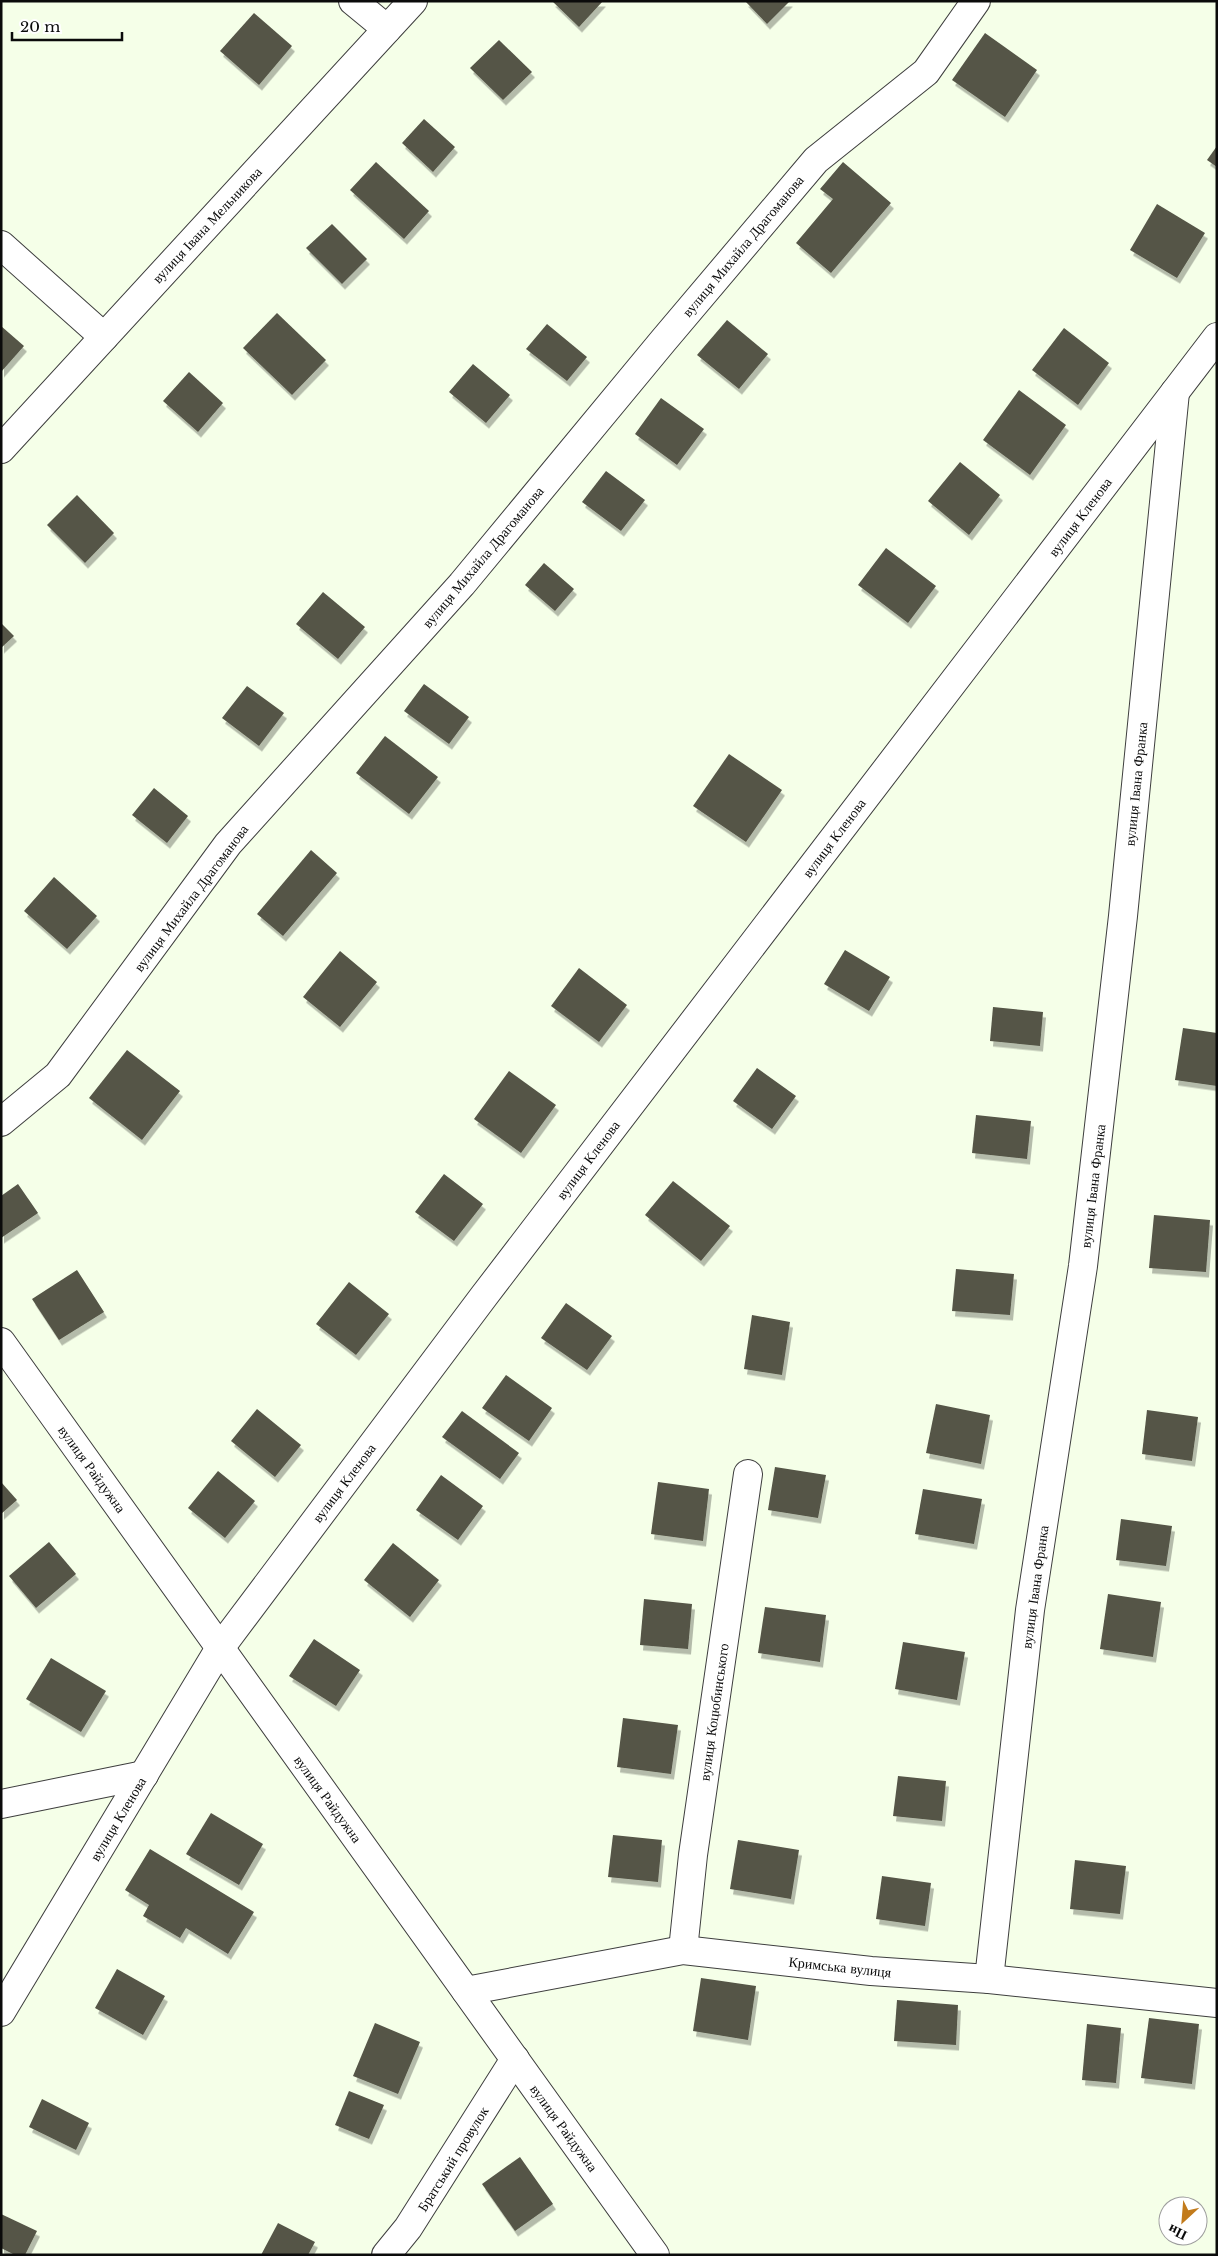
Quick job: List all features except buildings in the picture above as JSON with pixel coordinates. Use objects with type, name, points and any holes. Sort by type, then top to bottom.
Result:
[{"type":"street","points":[[353,1],[387,29]]},
{"type":"street","name":"вулиця Івана Мельникова","points":[[1,449],[413,1]]},
{"type":"street","name":"вулиця Михайла Драгоманова","points":[[1,1122],[58,1075],[228,844],[462,584],[663,340],[816,160],[926,72],[976,1]]},
{"type":"street","points":[[1,245],[104,337]]},
{"type":"street","name":"вулиця Кленова","points":[[1,2012],[220,1648],[484,1296],[1217,337]]},
{"type":"street","name":"вулиця Івана Франка","points":[[989,1979],[1030,1610],[1083,1266],[1124,916],[1175,392]]},
{"type":"street","name":"вулиця Райдужна","points":[[1,1342],[655,2255]]},
{"type":"street","name":"вулиця Коцюбинського","points":[[683,1950],[693,1855],[748,1474]]},
{"type":"street","points":[[1,1804],[144,1775]]},
{"type":"street","name":"Кримська вулиця","points":[[466,1991],[683,1950],[871,1971],[989,1979],[1217,2004]]},
{"type":"street","name":"Братський провулок","points":[[386,2255],[408,2228],[515,2059]]}]
